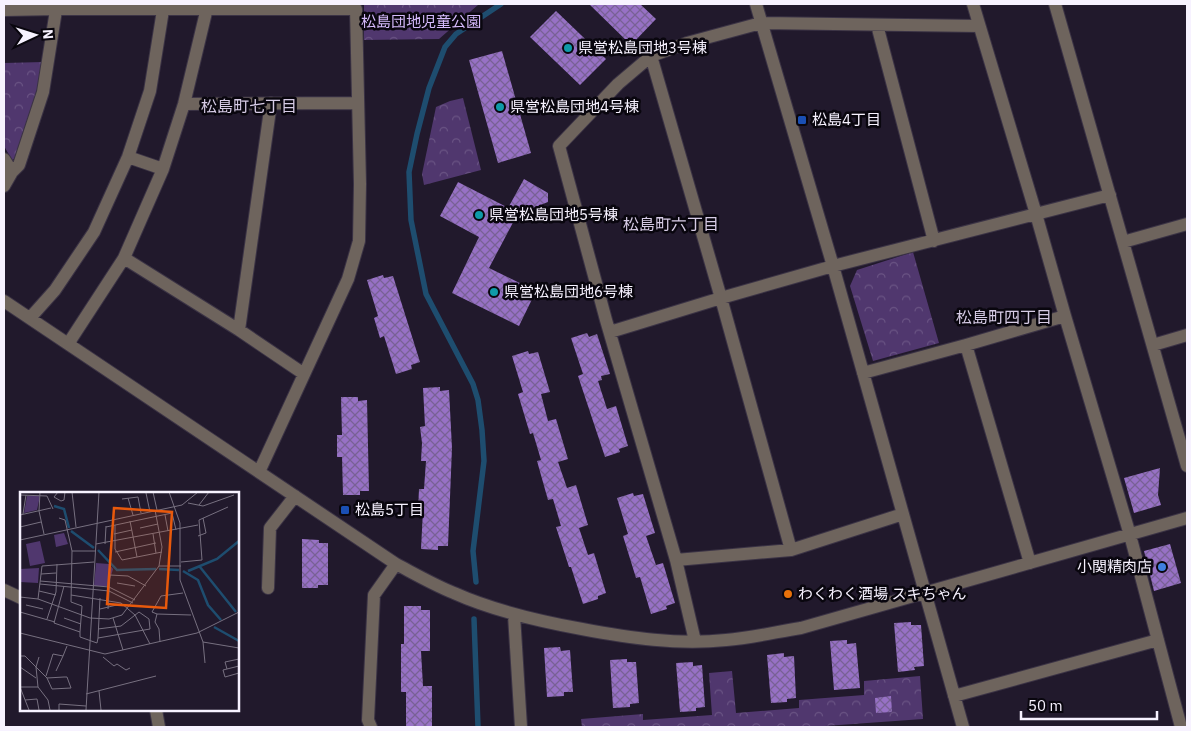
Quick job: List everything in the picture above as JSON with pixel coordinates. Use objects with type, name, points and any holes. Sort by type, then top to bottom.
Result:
[{"type":"street","points":[[756,4],[833,266],[963,727]]},
{"type":"street","points":[[973,4],[1130,535],[1182,727]]},
{"type":"street","points":[[1055,4],[1153,345],[1185,447],[1187,466]]},
{"type":"street","points":[[4,186],[12,172],[19,165],[43,92],[57,6]]},
{"type":"street","points":[[4,10],[57,6],[207,6],[356,9],[360,184],[359,241],[348,279],[259,472]]},
{"type":"street","points":[[30,318],[55,290],[94,232],[128,157],[150,91],[164,6]]},
{"type":"street","points":[[68,344],[124,258],[163,169],[184,104],[207,6]]},
{"type":"street","points":[[695,641],[676,560],[558,146],[618,84],[651,56],[686,43],[761,23],[980,26]]},
{"type":"street","points":[[877,25],[934,241]]},
{"type":"street","points":[[651,56],[791,550]]},
{"type":"street","points":[[184,104],[358,103]]},
{"type":"street","points":[[239,330],[271,104]]},
{"type":"street","points":[[128,157],[163,169]]},
{"type":"street","points":[[4,159],[12,172]]},
{"type":"street","points":[[610,332],[833,266],[1110,195]]},
{"type":"street","points":[[1124,242],[1187,224]]},
{"type":"street","points":[[124,258],[239,330],[304,374]]},
{"type":"street","points":[[4,301],[396,564],[455,594],[514,614],[617,636],[658,641],[725,640],[801,628],[1187,518]]},
{"type":"street","points":[[863,373],[1065,316]]},
{"type":"street","points":[[1153,345],[1187,335]]},
{"type":"street","points":[[966,345],[1030,563]]},
{"type":"street","points":[[268,588],[270,528],[295,496]]},
{"type":"street","points":[[676,560],[791,550],[903,514]]},
{"type":"street","points":[[371,727],[368,720],[374,594],[396,564]]},
{"type":"street","points":[[4,590],[20,598]]},
{"type":"street","points":[[514,614],[521,727]]},
{"type":"street","points":[[954,696],[1158,640]]},
{"type":"street","points":[[156,711],[159,727]]},
{"type":"green space","name":"松島団地児童公園","points":[[364,4],[479,4],[439,39],[364,40]]},
{"type":"green space","points":[[44,62],[20,156],[12,160],[4,146],[4,63]]},
{"type":"green space","points":[[463,98],[481,170],[424,185],[422,174],[436,107]]},
{"type":"green space","points":[[913,252],[939,343],[873,361],[850,286],[857,270]]},
{"type":"green space","points":[[732,671],[736,713],[799,708],[799,700],[864,695],[864,681],[920,676],[923,719],[811,727],[582,727],[581,719],[643,714],[643,720],[712,715],[709,673]]},
{"type":"building","points":[[589,4],[640,4],[656,19],[631,45]]},
{"type":"building","name":"県営松島団地3号棟","points":[[556,11],[606,59],[580,85],[530,37]]},
{"type":"building","name":"県営松島団地4号棟","points":[[502,51],[531,153],[498,163],[469,60]]},
{"type":"building","points":[[524,179],[548,193],[548,202],[533,208],[508,208]]},
{"type":"building","points":[[458,182],[518,213],[489,268],[536,291],[519,326],[452,293],[479,237],[440,216]]},
{"type":"building","points":[[383,275],[384,278],[393,276],[420,362],[411,365],[412,369],[396,374],[384,336],[380,338],[374,318],[378,316],[367,280]]},
{"type":"building","points":[[587,333],[589,337],[597,334],[610,374],[601,376],[602,380],[598,381],[607,409],[616,406],[628,446],[619,449],[620,452],[605,457],[578,376],[583,374],[571,338]]},
{"type":"building","points":[[528,351],[529,354],[538,352],[550,392],[541,394],[548,421],[556,419],[568,459],[558,462],[567,488],[576,485],[588,525],[579,528],[588,555],[594,553],[606,593],[598,596],[598,599],[583,604],[556,527],[561,526],[553,499],[548,500],[537,461],[541,460],[533,433],[530,434],[518,394],[523,392],[512,356]]},
{"type":"building","points":[[440,387],[440,391],[449,390],[452,448],[448,546],[438,546],[438,550],[421,549],[423,510],[418,510],[419,489],[424,489],[426,461],[421,461],[422,443],[420,427],[425,426],[423,388]]},
{"type":"building","points":[[341,397],[358,397],[358,401],[367,400],[369,491],[360,491],[360,495],[343,495],[342,457],[337,457],[337,435],[342,435]]},
{"type":"building","points":[[1160,468],[1158,495],[1161,505],[1134,513],[1124,478]]},
{"type":"building","points":[[633,493],[634,496],[643,494],[655,533],[646,536],[656,565],[663,563],[675,603],[666,606],[667,609],[651,614],[640,577],[636,578],[623,536],[628,534],[617,498]]},
{"type":"building","points":[[302,539],[319,540],[319,543],[328,543],[328,585],[318,585],[318,588],[302,588]]},
{"type":"building","points":[[1170,544],[1181,583],[1154,591],[1144,551]]},
{"type":"building","points":[[404,606],[421,606],[421,610],[430,610],[430,651],[421,651],[423,686],[432,686],[432,727],[406,727],[406,692],[401,692],[401,644],[404,644]]},
{"type":"building","points":[[911,622],[911,625],[921,625],[924,666],[914,667],[915,670],[898,672],[894,623]]},
{"type":"building","points":[[847,640],[847,644],[856,643],[860,688],[834,690],[830,641]]},
{"type":"building","points":[[560,647],[561,651],[570,650],[573,692],[564,692],[564,696],[547,697],[544,648]]},
{"type":"building","points":[[784,653],[784,657],[794,656],[796,698],[787,699],[787,702],[771,703],[767,655]]},
{"type":"building","points":[[627,659],[627,662],[636,662],[639,703],[630,704],[630,707],[613,708],[610,660]]},
{"type":"building","points":[[693,662],[693,666],[702,665],[705,707],[696,708],[696,711],[680,712],[676,663]]},
{"type":"building","points":[[891,696],[892,712],[876,713],[875,698]]},
{"type":"waterway","points":[[476,582],[473,551],[484,461],[478,400],[473,384],[426,294],[411,220],[409,172],[429,88],[445,47],[456,34],[501,4]]},
{"type":"waterway","points":[[474,619],[478,727]]},
{"type":"place","name":"県営松島団地3号棟","points":[[568,48]]},
{"type":"place","name":"県営松島団地4号棟","points":[[500,107]]},
{"type":"place","name":"松島4丁目","points":[[802,120]]},
{"type":"place","name":"県営松島団地5号棟","points":[[479,215]]},
{"type":"place","name":"県営松島団地6号棟","points":[[494,292]]},
{"type":"place","name":"松島5丁目","points":[[345,510]]},
{"type":"place","name":"小関精肉店","points":[[1162,567]]},
{"type":"place","name":"わくわく酒場 スキちゃん","points":[[788,594]]},
{"type":"district","name":"松島町七丁目","points":[[249,106]]},
{"type":"district","name":"松島町六丁目","points":[[671,224]]},
{"type":"district","name":"松島町四丁目","points":[[1004,317]]}]
